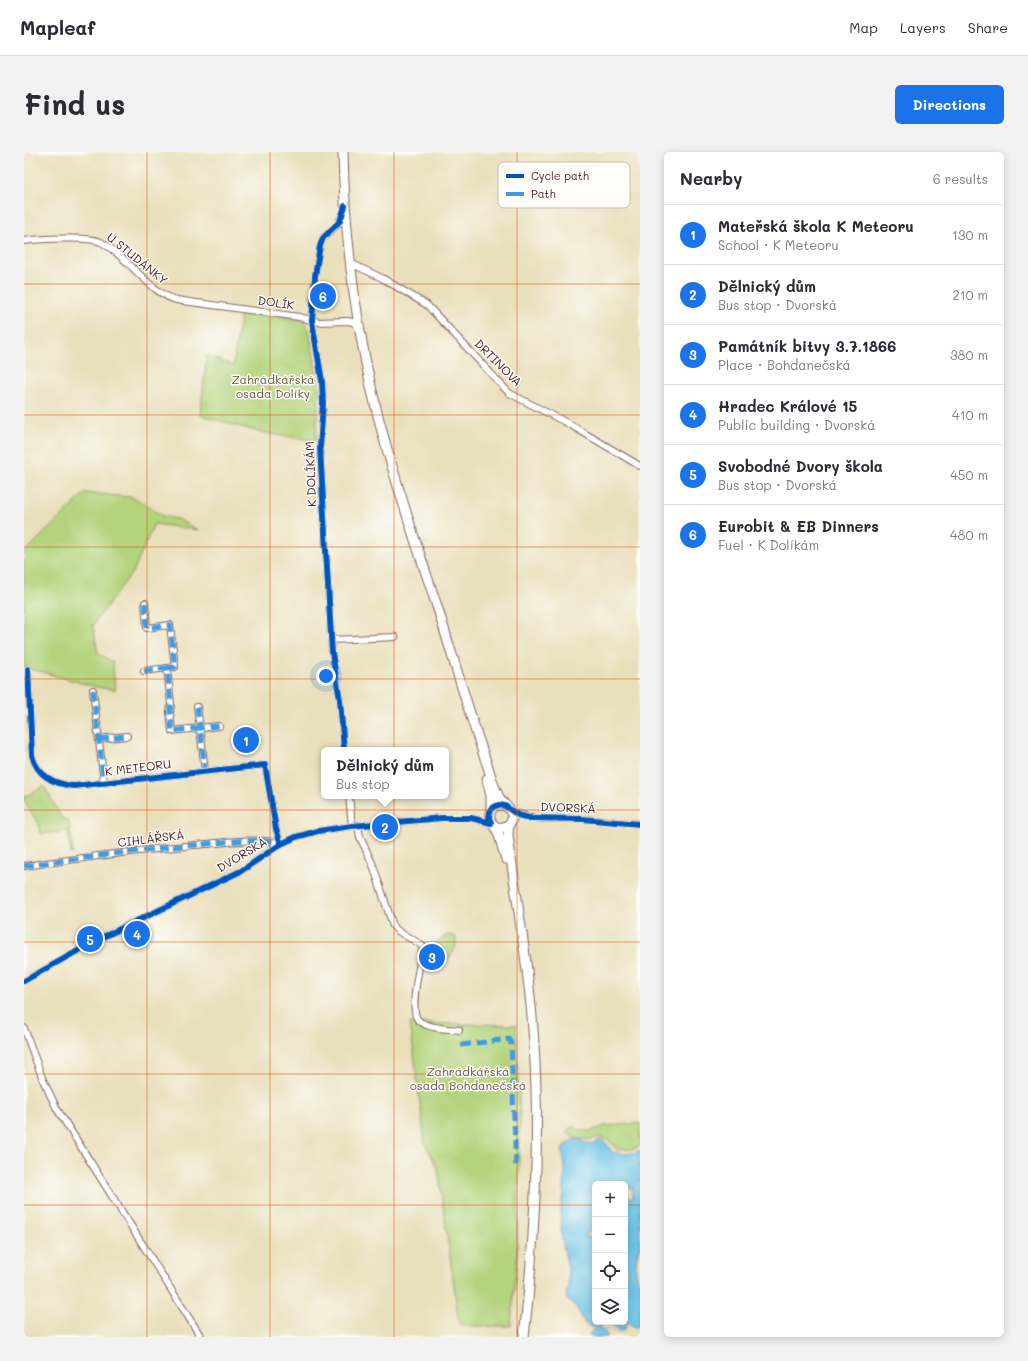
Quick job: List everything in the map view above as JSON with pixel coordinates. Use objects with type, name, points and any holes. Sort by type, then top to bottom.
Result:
[{"type":"main road","points":[[343,152],[345,206],[350,263],[360,329],[385,442],[480,746],[498,796],[508,808],[512,816],[509,823],[508,836],[533,1030],[536,1111],[536,1188],[532,1256],[524,1337]]},
{"type":"main road","points":[[480,746],[490,796],[489,818],[501,840],[515,889]]},
{"type":"main road","name":"DVORSKÁ","points":[[490,811],[496,806],[508,808]]},
{"type":"main road","name":"DVORSKÁ","points":[[492,824],[496,827],[503,827],[509,823]]},
{"type":"street","name":"K DOLÍKÁM","points":[[344,747],[340,700],[331,640],[320,448],[322,381],[312,321],[320,246],[323,238],[340,221],[345,206]]},
{"type":"street","name":"U STUDÁNKY","points":[[24,241],[36,239],[83,239],[100,242],[124,259],[160,293],[168,298],[236,308]]},
{"type":"street","name":"DRTINOVA","points":[[350,263],[382,278],[427,304],[509,392],[570,424],[640,466]]},
{"type":"street","name":"DOLÍK","points":[[236,308],[302,318],[322,323],[347,321],[356,324],[360,329]]},
{"type":"street","points":[[145,603],[147,628],[170,625],[174,620]]},
{"type":"street","points":[[144,671],[175,667],[170,625]]},
{"type":"street","points":[[331,640],[395,636]]},
{"type":"street","points":[[167,668],[172,731],[219,726]]},
{"type":"street","name":"K METEORU","points":[[28,670],[32,749],[37,767],[45,777],[61,785],[74,786],[265,765],[276,829],[282,844]]},
{"type":"street","points":[[93,690],[104,783]]},
{"type":"street","points":[[197,707],[205,771]]},
{"type":"street","points":[[99,739],[127,736]]},
{"type":"street","points":[[350,799],[355,826],[373,865],[393,926],[401,933],[421,944],[424,948],[422,951],[415,989],[414,1008],[417,1018],[420,1022],[427,1025],[444,1029],[459,1030]]},
{"type":"street","name":"DVORSKÁ","points":[[508,808],[518,815],[530,818],[582,819],[640,824]]},
{"type":"street","name":"DVORSKÁ","points":[[471,818],[490,811]]},
{"type":"street","name":"DVORSKÁ","points":[[24,981],[99,939],[241,871],[282,844],[296,837],[318,831],[355,826],[442,818],[471,818],[492,824]]},
{"type":"street","name":"DVORSKÁ","points":[[509,823],[530,818]]},
{"type":"street","name":"CIHLÁŘSKÁ","points":[[24,866],[224,842],[252,841],[282,844]]},
{"type":"street","points":[[24,1028],[43,1080],[57,1109],[201,1337]]},
{"type":"green space","name":"Zahrádkářská osada Dolíky","points":[[241,312],[303,320],[309,329],[319,388],[316,441],[259,432],[200,415],[207,355],[233,366]]},
{"type":"green space","points":[[85,493],[131,497],[142,502],[163,516],[177,519],[198,530],[154,524],[134,570],[93,625],[98,653],[113,662],[115,690],[96,687],[24,667],[24,553]]},
{"type":"green space","points":[[44,786],[61,817],[69,822],[73,854],[71,854],[68,831],[41,834],[39,824],[24,802],[24,797]]},
{"type":"green space","points":[[451,935],[456,938],[456,945],[450,957],[439,965],[425,965],[423,961],[424,952],[445,936]]},
{"type":"green space","name":"Zahrádkářská osada Bohdanečská","points":[[410,1023],[516,1025],[520,1121],[517,1255],[511,1326],[463,1326],[459,1323],[438,1169],[425,1143]]},
{"type":"green space","points":[[640,1123],[640,1146],[633,1149],[617,1150],[605,1138],[580,1139],[572,1137],[567,1132],[570,1128],[575,1127],[581,1131],[591,1131],[605,1126]]},
{"type":"water","points":[[577,1139],[586,1143],[595,1143],[602,1140],[608,1145],[612,1152],[615,1153],[623,1154],[637,1152],[640,1150],[640,1246],[636,1260],[636,1275],[640,1283],[640,1325],[634,1328],[628,1323],[628,1196],[633,1198],[633,1189],[628,1186],[628,1181],[592,1181],[592,1232],[586,1232],[587,1237],[592,1238],[592,1325],[601,1325],[600,1327],[607,1337],[590,1337],[589,1334],[594,1328],[585,1324],[577,1308],[567,1300],[568,1268],[562,1240],[561,1226],[561,1203],[564,1195],[565,1167],[562,1149],[572,1140]]},
{"type":"water","points":[[614,1325],[626,1325],[624,1330],[618,1332]]},
{"type":"marked path","points":[[145,603],[147,628],[170,625],[175,667],[167,668]]},
{"type":"marked path","points":[[144,671],[167,668],[172,731],[200,728],[205,771]]},
{"type":"marked path","points":[[93,690],[104,783]]},
{"type":"marked path","points":[[197,707],[200,728],[219,726]]},
{"type":"marked path","points":[[99,739],[127,736]]},
{"type":"marked path","points":[[24,866],[137,851],[234,841],[254,840],[281,844]]},
{"type":"marked path","points":[[461,1045],[509,1039],[511,1043],[516,1169]]},
{"type":"cycle path","points":[[344,747],[340,700],[332,653],[320,448],[323,403],[322,381],[312,321],[315,276],[320,246],[323,238],[340,221],[345,206]]},
{"type":"cycle path","points":[[28,669],[32,755],[34,762],[42,774],[47,778],[74,786],[265,765],[276,829],[281,844]]},
{"type":"cycle path","points":[[491,823],[489,818],[490,811],[493,807],[499,805],[505,806],[518,815],[529,818],[582,819],[640,824]]},
{"type":"cycle path","points":[[24,981],[99,939],[241,871],[281,844],[296,837],[318,831],[352,826],[442,818],[471,818],[491,823]]},
{"type":"place","name":"Eurobit & EB Dinners","points":[[323,296]]},
{"type":"place","name":"Mateřská škola K Meteoru","points":[[246,740]]},
{"type":"place","name":"Dělnický dům","points":[[385,827]]},
{"type":"place","name":"Hradec Králové 15","points":[[137,934]]},
{"type":"place","name":"Svobodné Dvory škola","points":[[90,939]]},
{"type":"place","name":"Památník bitvy 3.7.1866","points":[[432,957]]}]
